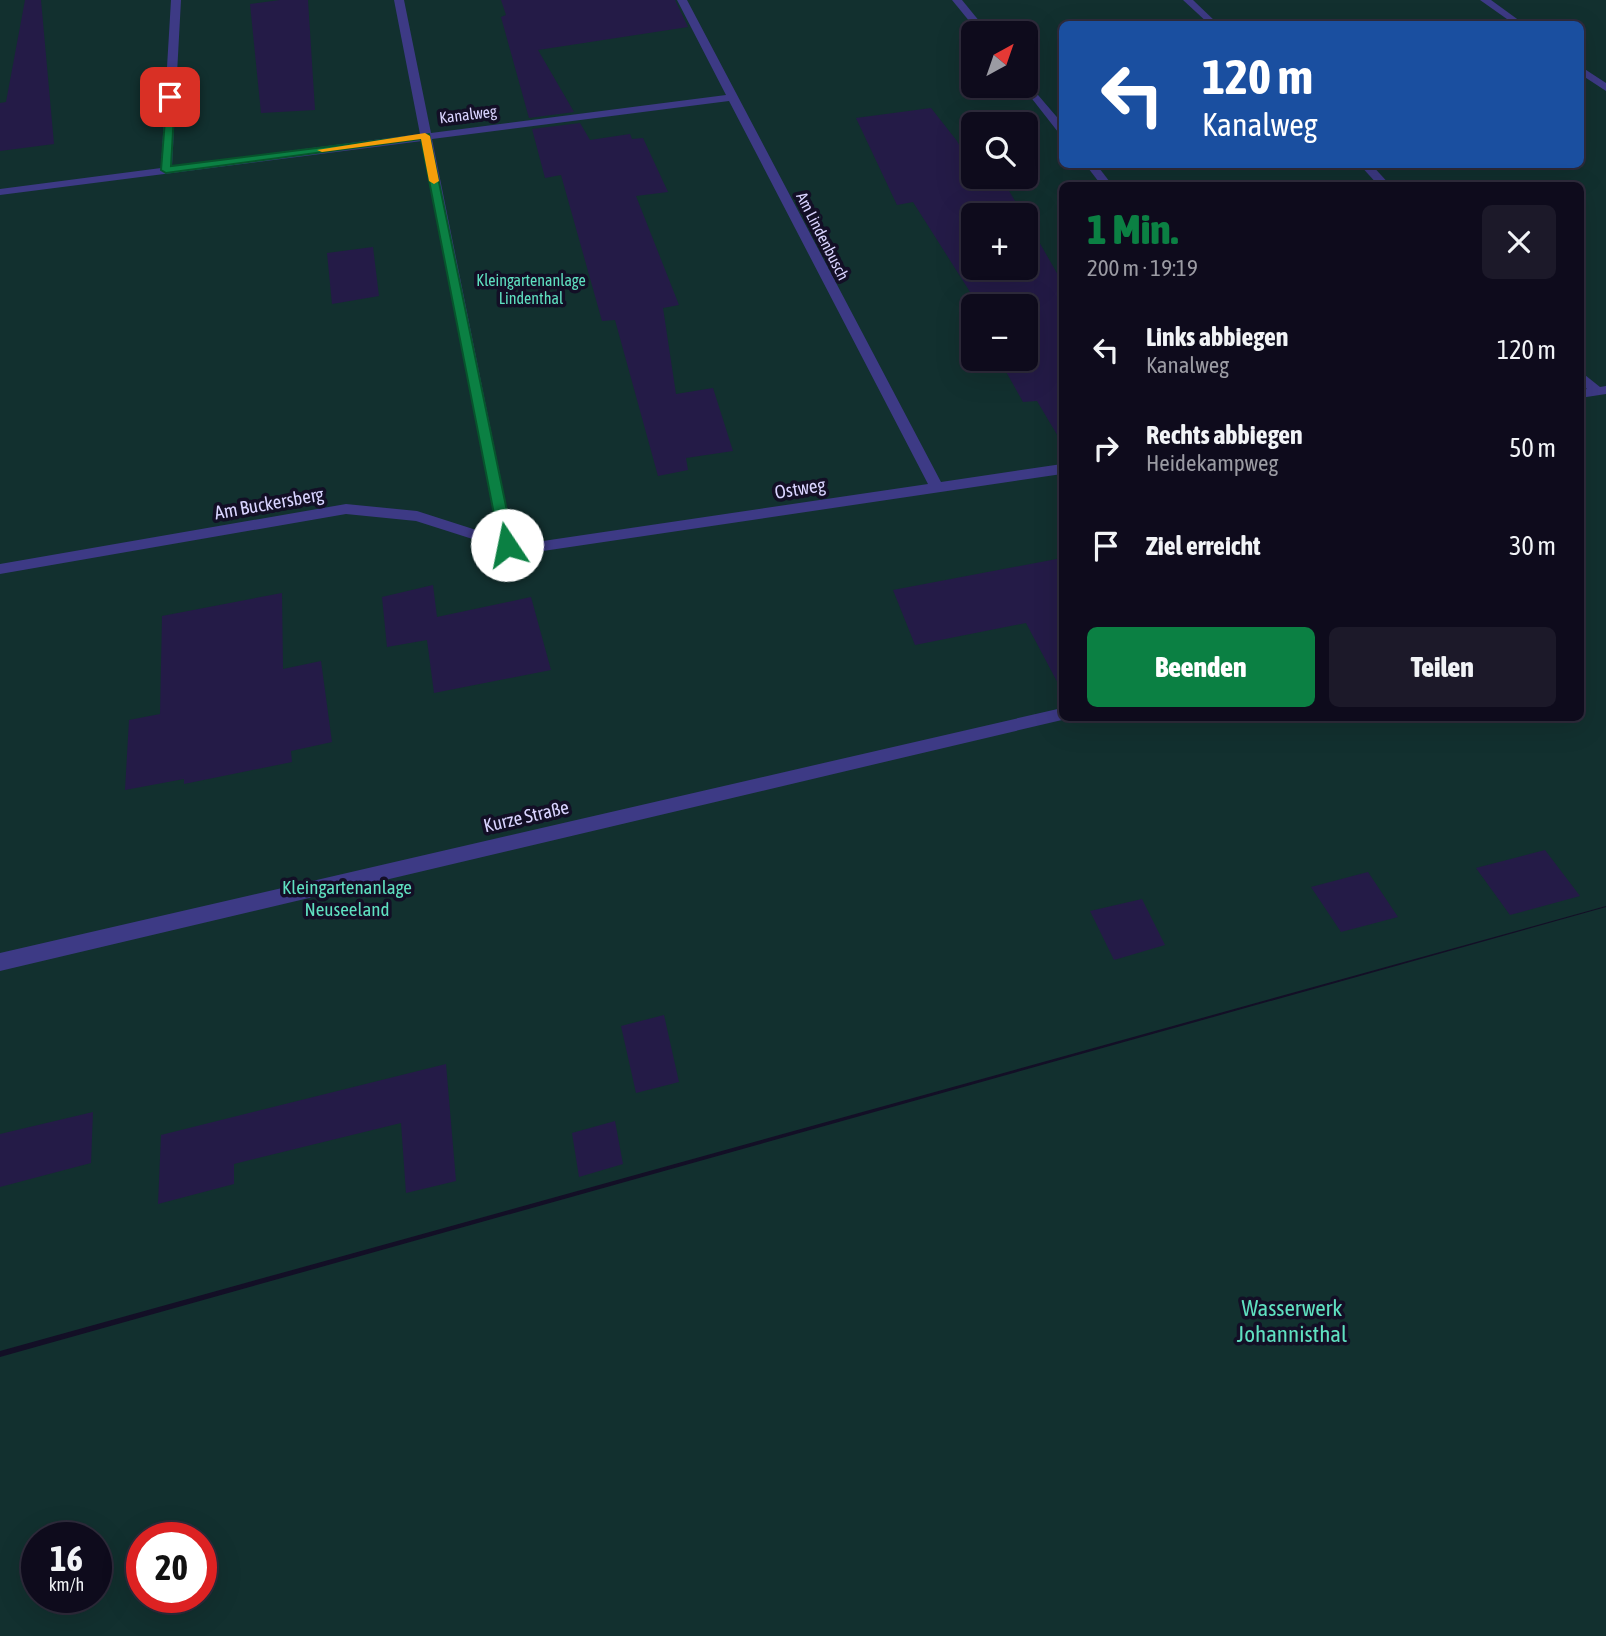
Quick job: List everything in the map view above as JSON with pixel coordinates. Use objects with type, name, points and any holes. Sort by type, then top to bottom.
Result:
[{"type":"lane","points":[[166,170],[176,0]]},
{"type":"lane","points":[[399,0],[507,545]]},
{"type":"lane","name":"Am Lindenbusch","points":[[682,0],[936,487]]},
{"type":"lane","points":[[957,0],[974,21]]},
{"type":"lane","points":[[1188,0],[1211,21]]},
{"type":"lane","points":[[1485,0],[1515,21]]},
{"type":"lane","points":[[1584,72],[1606,88]]},
{"type":"lane","name":"Kanalweg","points":[[0,192],[733,97]]},
{"type":"lane","points":[[1037,98],[1059,126]]},
{"type":"lane","points":[[1093,168],[1105,182]]},
{"type":"lane","points":[[1368,168],[1382,182]]},
{"type":"lane","points":[[1584,378],[1601,390]]},
{"type":"lane","name":"Ostweg","points":[[543,546],[1059,469]]},
{"type":"lane","name":"Am Buckersberg","points":[[0,569],[346,509],[417,516],[507,545],[543,546]]},
{"type":"lane","name":"Kurze Straße","points":[[0,961],[1059,715]]},
{"type":"green space","points":[[0,0],[1606,0],[1606,906],[0,1351]]},
{"type":"green space","name":"Wasserwerk Johannisthal","points":[[1606,907],[1606,1636],[0,1636],[0,1357]]},
{"type":"building","points":[[25,0],[41,0],[54,144],[0,151],[0,103],[6,102]]},
{"type":"building","points":[[308,0],[315,110],[261,113],[250,4]]},
{"type":"building","points":[[501,0],[675,0],[688,27],[538,50],[574,112],[529,118],[501,17],[506,15]]},
{"type":"building","points":[[931,108],[961,148],[961,189],[1008,189],[1016,203],[961,203],[961,278],[913,202],[897,205],[856,118]]},
{"type":"building","points":[[580,123],[590,140],[630,134],[632,139],[643,138],[668,192],[636,196],[679,305],[663,308],[676,394],[713,388],[733,451],[686,458],[688,470],[658,476],[615,320],[602,321],[561,175],[545,178],[532,129]]},
{"type":"building","points":[[1038,240],[1059,277],[1059,438],[1037,401],[1023,402],[1006,371],[1038,371],[1038,294],[971,294],[962,280],[1038,280]]},
{"type":"building","points":[[373,247],[379,296],[332,304],[327,253]]},
{"type":"building","points":[[1059,559],[1059,685],[1026,623],[915,645],[893,590]]},
{"type":"building","points":[[433,585],[437,617],[531,597],[551,670],[434,693],[427,640],[387,647],[382,597]]},
{"type":"building","points":[[282,593],[283,669],[321,661],[332,742],[291,751],[292,762],[184,784],[184,779],[125,790],[129,720],[160,714],[162,616]]},
{"type":"building","points":[[1545,850],[1580,896],[1510,915],[1476,868]]},
{"type":"building","points":[[1368,872],[1398,917],[1341,932],[1311,887]]},
{"type":"building","points":[[1142,899],[1165,945],[1114,960],[1090,911]]},
{"type":"building","points":[[664,1015],[679,1082],[636,1093],[621,1026]]},
{"type":"building","points":[[446,1064],[456,1181],[406,1193],[401,1123],[234,1164],[234,1184],[158,1204],[161,1135]]},
{"type":"building","points":[[93,1112],[91,1163],[0,1187],[0,1134]]},
{"type":"building","points":[[615,1121],[623,1164],[579,1177],[572,1133]]},
{"type":"slow traffic","points":[[322,150],[425,136],[434,181]]},
{"type":"route","points":[[170,97],[166,170],[425,136],[507,545]]},
{"type":"park label","name":"Kleingartenanlage Lindenthal","points":[[531,289]]},
{"type":"park label","name":"Kleingartenanlage Neuseeland","points":[[347,898]]}]
